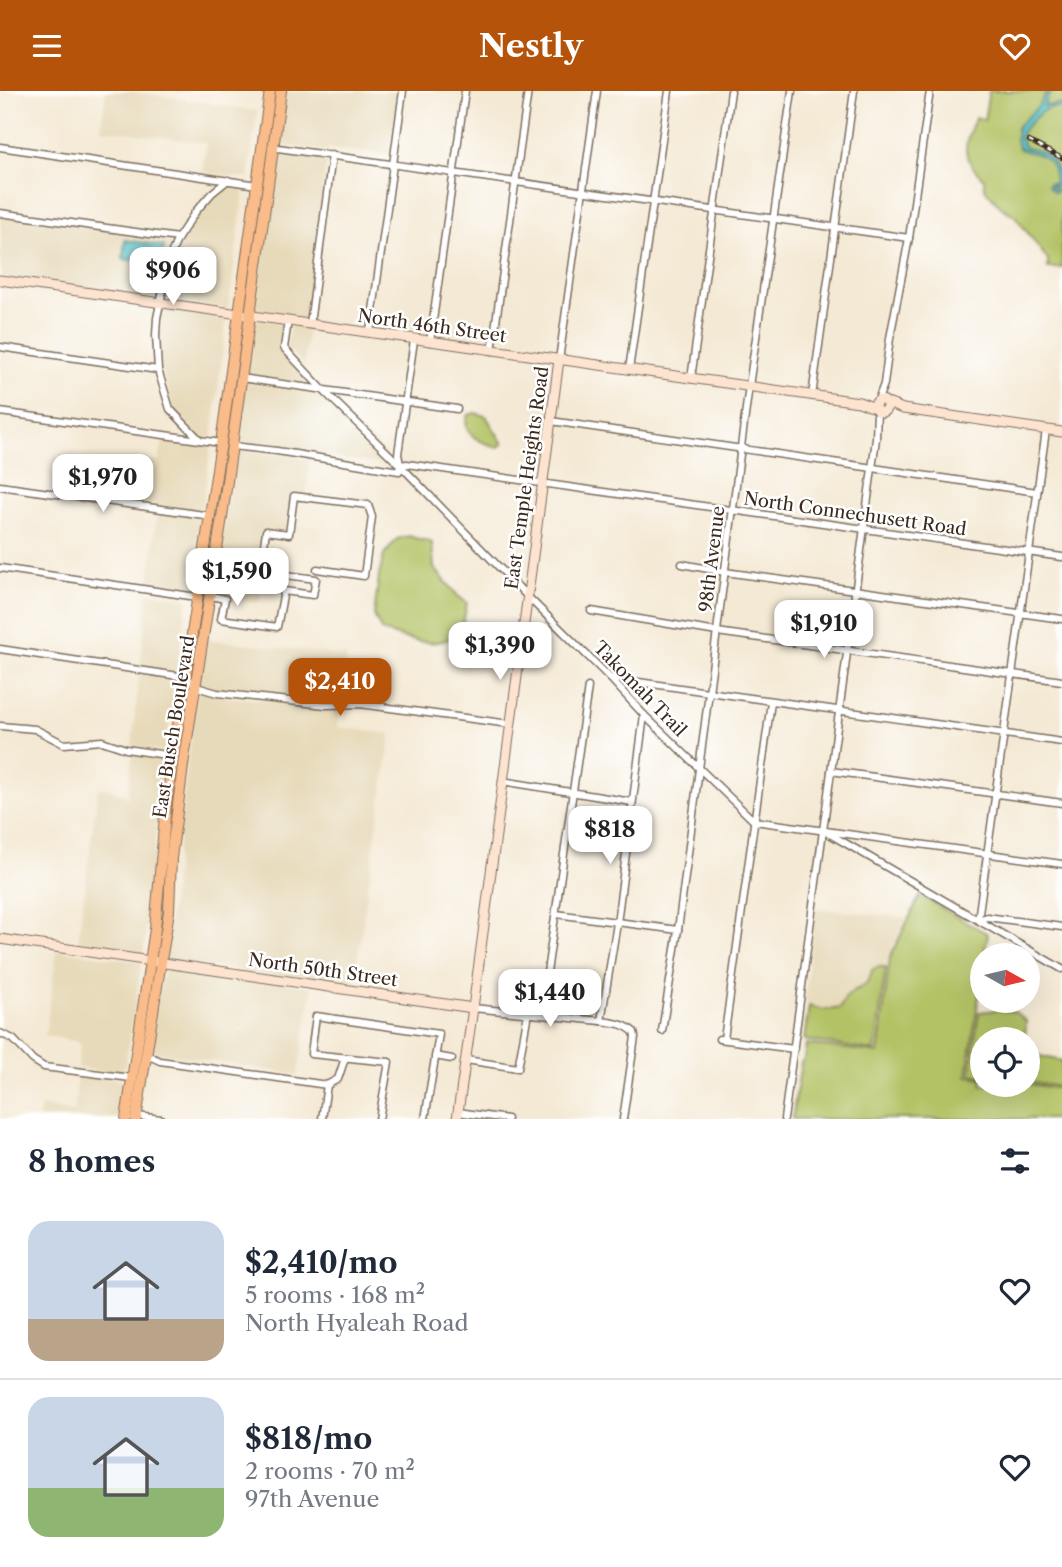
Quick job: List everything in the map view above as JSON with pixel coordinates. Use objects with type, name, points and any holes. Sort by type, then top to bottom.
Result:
[{"type":"main road","name":"East Busch Boulevard","points":[[126,1119],[155,929],[173,756],[228,391],[244,314],[268,146],[270,91]]},
{"type":"main road","name":"East Busch Boulevard","points":[[137,1117],[169,911],[171,857],[184,758],[241,378],[244,314],[257,185],[281,91]]},
{"type":"main road","points":[[228,391],[232,398],[227,438],[232,446]]},
{"type":"main road","points":[[220,455],[222,464],[216,501],[222,517]]},
{"type":"main road","points":[[211,516],[215,529],[207,575],[211,591]]},
{"type":"main road","points":[[166,805],[170,815],[168,842],[171,857]]},
{"type":"street","points":[[370,333],[403,91]]},
{"type":"street","points":[[430,342],[466,91]]},
{"type":"street","points":[[492,351],[528,91]]},
{"type":"street","name":"East Temple Heights Road","points":[[457,1116],[597,91]]},
{"type":"street","points":[[629,370],[669,91]]},
{"type":"street","points":[[691,379],[731,91]]},
{"type":"street","name":"98th Avenue","points":[[662,1031],[792,91]]},
{"type":"street","points":[[812,396],[854,91]]},
{"type":"street","points":[[784,1119],[890,338],[909,238],[930,91]]},
{"type":"street","points":[[268,146],[909,238]]},
{"type":"street","points":[[0,147],[257,185]]},
{"type":"street","points":[[310,324],[332,155]]},
{"type":"street","points":[[200,440],[170,409],[158,370],[156,324],[170,256],[178,238],[196,211],[228,180]]},
{"type":"street","points":[[0,213],[178,238]]},
{"type":"street","name":"North 46th Street","points":[[0,280],[1062,432]]},
{"type":"street","name":"Takomah Trail","points":[[288,321],[284,348],[323,390],[401,465],[644,715],[754,821]]},
{"type":"street","points":[[401,465],[398,454],[414,339]]},
{"type":"street","points":[[0,347],[158,370]]},
{"type":"street","points":[[241,378],[457,409]]},
{"type":"street","points":[[0,412],[221,443]]},
{"type":"street","points":[[551,421],[1037,492]]},
{"type":"street","points":[[978,920],[1046,430]]},
{"type":"street","name":"North Connechusett Road","points":[[232,446],[399,471],[401,465],[407,464],[1062,557]]},
{"type":"street","points":[[0,486],[211,516]]},
{"type":"street","points":[[211,591],[225,599],[221,619],[277,627],[284,591],[313,595],[316,579],[286,576],[284,569],[261,566],[266,531],[289,534],[294,496],[368,505],[372,517],[364,576],[317,569]]},
{"type":"street","points":[[682,564],[1062,619]]},
{"type":"street","points":[[0,568],[197,597]]},
{"type":"street","points":[[591,611],[717,632],[1062,681]]},
{"type":"street","points":[[0,649],[185,677],[195,686],[217,693],[326,705],[360,704],[510,724]]},
{"type":"street","points":[[610,678],[1062,742]]},
{"type":"street","points":[[541,1014],[588,687]]},
{"type":"street","points":[[771,702],[722,1039],[794,1049]]},
{"type":"street","points":[[601,1021],[617,923],[644,715]]},
{"type":"street","points":[[0,726],[35,729],[64,744],[102,741],[173,756]]},
{"type":"street","points":[[831,771],[1062,803]]},
{"type":"street","points":[[502,781],[632,802]]},
{"type":"street","points":[[754,821],[1062,864]]},
{"type":"street","points":[[824,830],[1062,969]]},
{"type":"street","points":[[556,913],[678,930]]},
{"type":"street","points":[[978,920],[987,917],[1062,926]]},
{"type":"street","name":"North 50th Street","points":[[0,939],[473,1008],[621,1024],[634,1032],[635,1037],[623,1119]]},
{"type":"street","points":[[466,1060],[519,1067],[528,1013]]},
{"type":"street","points":[[379,1119],[388,1062],[311,1054],[316,1016],[439,1034],[425,1119]]},
{"type":"street","points":[[0,1033],[13,1039],[33,1060],[44,1067],[131,1079]]},
{"type":"street","points":[[146,1055],[162,1061],[327,1086],[338,1079],[345,1058]]},
{"type":"street","points":[[435,1056],[452,1059]]},
{"type":"street","points":[[322,1119],[327,1086]]},
{"type":"street","points":[[457,1116],[507,1119]]},
{"type":"street","points":[[137,1117],[161,1119]]},
{"type":"shaded area","points":[[106,91],[129,91],[257,111],[248,178],[202,173],[206,143],[101,129]]},
{"type":"shaded area","points":[[285,91],[400,91],[391,155],[277,145]]},
{"type":"shaded area","points":[[276,150],[327,157],[307,321],[253,313]]},
{"type":"shaded area","points":[[229,183],[245,185],[228,309],[164,300],[173,257],[181,239],[199,213]]},
{"type":"shaded area","points":[[0,215],[174,240],[167,255],[158,299],[0,277]]},
{"type":"shaded area","points":[[163,305],[227,315],[212,439],[201,438],[173,408],[161,369],[159,335]]},
{"type":"shaded area","points":[[252,318],[284,323],[281,349],[316,386],[244,376]]},
{"type":"shaded area","points":[[290,324],[308,326],[304,365],[287,347]]},
{"type":"shaded area","points":[[243,382],[322,392],[397,465],[236,442]]},
{"type":"shaded area","points":[[164,438],[211,445],[202,512],[138,503],[145,460],[158,462]]},
{"type":"shaded area","points":[[235,448],[310,459],[306,494],[292,493],[286,531],[263,531],[257,568],[264,569],[259,602],[214,594]]},
{"type":"shaded area","points":[[157,511],[201,517],[189,593],[149,587]]},
{"type":"shaded area","points":[[148,593],[188,598],[176,673],[140,667]]},
{"type":"shaded area","points":[[207,639],[347,656],[341,701],[326,702],[218,690],[199,684]]},
{"type":"shaded area","points":[[139,673],[175,678],[165,752],[132,747]]},
{"type":"shaded area","points":[[198,690],[217,696],[341,707],[338,727],[391,734],[353,988],[165,960]]},
{"type":"shaded area","points":[[132,752],[164,758],[143,957],[76,947],[98,788],[128,797]]},
{"type":"shaded area","points":[[816,908],[906,918],[888,956],[886,967],[872,970],[871,979],[847,995],[840,1007],[829,1011],[818,1010],[804,1002]]},
{"type":"shaded area","points":[[57,950],[142,962],[124,1075],[78,1068],[80,1042],[45,1036]]},
{"type":"shaded area","points":[[164,965],[312,987],[298,1075],[150,1051]]},
{"type":"shaded area","points":[[77,1074],[123,1080],[117,1119],[39,1119],[41,1106],[74,1112]]},
{"type":"green space","points":[[989,91],[1062,91],[1062,268],[1048,268],[1048,260],[1015,216],[1001,207],[986,190],[984,179],[967,157],[968,135],[976,117],[984,120]]},
{"type":"green space","points":[[475,413],[486,416],[503,444],[498,447],[492,445],[470,433],[466,422],[468,415]]},
{"type":"green space","points":[[409,536],[432,543],[434,568],[467,603],[462,625],[447,640],[425,642],[391,634],[381,630],[374,615],[384,555],[397,539]]},
{"type":"green space","points":[[920,896],[988,934],[986,943],[970,943],[970,1013],[976,1013],[974,1027],[970,1027],[967,1076],[970,1076],[970,1097],[1040,1097],[1040,1086],[1062,1089],[1062,1119],[792,1119],[806,1044],[878,1053],[890,957]]},
{"type":"green space","points":[[886,967],[875,1051],[804,1040],[809,1006],[824,1010],[840,1008],[847,996],[865,984],[872,970]]},
{"type":"green space","points":[[979,1013],[1016,1013],[1026,1021],[1026,1027],[977,1027]]},
{"type":"green space","points":[[1040,1056],[1062,1061],[1062,1087],[1040,1084]]},
{"type":"water","points":[[1047,91],[1053,91],[1044,106],[1061,104],[1062,107],[1040,113],[1025,128],[1020,138],[1025,148],[1049,157],[1059,172],[1062,193],[1056,185],[1051,185],[1057,191],[1054,192],[1048,186],[1049,183],[1055,182],[1049,162],[1041,155],[1024,151],[1017,145],[1017,127],[1039,106]]},
{"type":"water","points":[[125,240],[164,246],[160,263],[123,259]]},
{"type":"railway","points":[[1029,141],[1062,158]]}]
